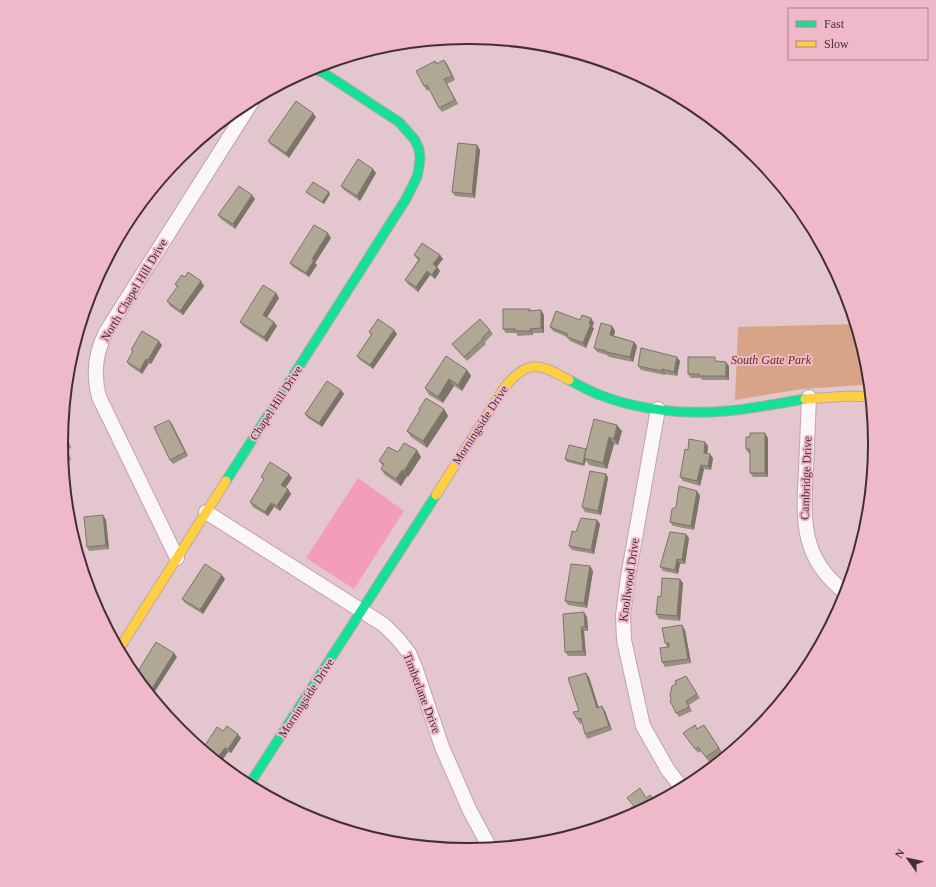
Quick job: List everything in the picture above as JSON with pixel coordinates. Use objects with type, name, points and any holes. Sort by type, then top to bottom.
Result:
[{"type":"street","name":"Chapel Hill Drive","points":[[122,644],[406,199],[417,177],[420,152],[414,137],[399,122],[321,72]]},
{"type":"street","name":"North Chapel Hill Drive","points":[[177,558],[99,397],[96,386],[96,364],[101,342],[106,332],[246,111]]},
{"type":"street","name":"Morningside Drive","points":[[252,780],[504,388],[520,371],[539,366],[600,394],[632,404],[658,409],[719,412],[810,398],[842,395],[865,396]]},
{"type":"street","name":"Cambridge Drive","points":[[810,398],[804,508],[806,531],[813,553],[820,567],[832,581],[840,587]]},
{"type":"street","name":"Knollwood Drive","points":[[658,409],[628,577],[623,616],[624,640],[643,726],[668,770],[678,783]]},
{"type":"street","name":"Timberlane Drive","points":[[206,512],[384,625],[398,638],[415,667],[442,748],[470,811],[487,842]]},
{"type":"green space","name":"South Gate Park","points":[[849,324],[854,340],[863,386],[802,389],[735,400],[738,327]]},
{"type":"shaded area","points":[[358,478],[404,511],[354,589],[306,558]]},
{"type":"building","points":[[444,60],[452,76],[444,79],[455,100],[439,108],[427,85],[424,86],[416,71],[435,61],[436,64]]},
{"type":"building","points":[[296,101],[313,113],[286,153],[268,141]]},
{"type":"building","points":[[458,143],[477,145],[472,194],[452,192]]},
{"type":"building","points":[[358,159],[373,169],[357,196],[341,186]]},
{"type":"building","points":[[313,182],[329,192],[322,202],[306,192]]},
{"type":"building","points":[[239,186],[252,195],[233,224],[218,215]]},
{"type":"building","points":[[314,225],[328,233],[312,259],[314,260],[306,273],[290,263]]},
{"type":"building","points":[[422,243],[440,255],[433,264],[437,267],[432,275],[427,271],[416,287],[405,280],[420,259],[414,255]]},
{"type":"building","points":[[188,272],[201,281],[180,311],[167,301],[178,286],[175,284],[182,275],[185,277]]},
{"type":"building","points":[[263,285],[276,293],[263,315],[274,322],[264,337],[240,322]]},
{"type":"building","points":[[503,309],[530,309],[529,311],[541,310],[541,328],[530,329],[530,331],[503,329]]},
{"type":"building","points":[[556,311],[580,320],[582,315],[591,318],[589,323],[591,324],[583,343],[567,337],[568,334],[550,327]]},
{"type":"building","points":[[378,319],[394,330],[370,365],[357,356],[372,334],[369,332]]},
{"type":"building","points":[[480,319],[490,330],[482,338],[483,339],[464,357],[452,344]]},
{"type":"building","points":[[601,323],[612,326],[610,335],[634,342],[630,357],[594,348]]},
{"type":"building","points":[[142,331],[159,341],[148,360],[146,359],[140,370],[127,362],[133,351],[131,350]]},
{"type":"building","points":[[641,348],[677,357],[674,372],[638,366]]},
{"type":"building","points":[[446,356],[467,370],[458,385],[449,379],[438,397],[425,388]]},
{"type":"building","points":[[688,357],[715,357],[715,361],[726,362],[726,376],[699,376],[699,374],[688,374]]},
{"type":"building","points":[[327,381],[341,390],[319,423],[305,414]]},
{"type":"building","points":[[426,398],[444,409],[423,441],[407,431]]},
{"type":"building","points":[[594,419],[617,425],[614,439],[609,437],[603,463],[584,458]]},
{"type":"building","points":[[169,420],[185,452],[170,460],[154,427]]},
{"type":"building","points":[[750,433],[765,433],[765,473],[750,473],[750,449],[746,449],[746,437],[750,437]]},
{"type":"building","points":[[689,439],[705,442],[704,453],[710,454],[708,466],[701,465],[697,481],[680,477],[685,449],[688,450]]},
{"type":"building","points":[[404,443],[417,450],[404,471],[402,470],[396,479],[381,469],[384,464],[379,461],[388,447],[398,452]]},
{"type":"building","points":[[569,445],[586,449],[583,464],[565,459]]},
{"type":"building","points":[[270,462],[289,474],[281,485],[288,489],[277,506],[271,503],[265,512],[250,502],[264,479],[261,477]]},
{"type":"building","points":[[590,471],[606,474],[598,511],[582,507]]},
{"type":"building","points":[[679,486],[697,491],[691,526],[670,522],[672,509],[676,507]]},
{"type":"building","points":[[103,515],[106,545],[87,547],[84,517]]},
{"type":"building","points":[[581,518],[597,520],[591,550],[569,546],[572,531],[576,532]]},
{"type":"building","points":[[670,532],[686,534],[682,560],[677,559],[675,570],[660,567]]},
{"type":"building","points":[[205,564],[222,575],[200,610],[182,599]]},
{"type":"building","points":[[571,564],[590,566],[584,603],[565,601]]},
{"type":"building","points":[[662,578],[680,579],[677,616],[656,614],[658,596],[661,597]]},
{"type":"building","points":[[584,612],[585,627],[581,627],[583,651],[565,652],[563,614]]},
{"type":"building","points":[[682,625],[688,659],[662,662],[660,648],[669,647],[669,643],[665,643],[662,628]]},
{"type":"building","points":[[156,642],[174,653],[152,688],[139,669]]},
{"type":"building","points":[[586,673],[597,708],[602,706],[609,726],[585,734],[581,718],[577,719],[573,712],[579,711],[568,678]]},
{"type":"building","points":[[686,676],[697,694],[686,701],[689,707],[676,713],[670,701],[672,686],[676,684],[675,681]]},
{"type":"building","points":[[695,725],[697,729],[704,725],[719,748],[706,757],[698,747],[695,749],[683,733]]},
{"type":"building","points":[[227,726],[238,734],[228,749],[225,748],[219,755],[206,744],[217,727],[223,731]]},
{"type":"building","points":[[640,788],[646,798],[650,795],[652,798],[630,809],[634,806],[627,798]]},
{"type":"traffic: fast","points":[[226,481],[406,199],[417,177],[420,158],[419,149],[415,140],[399,122],[321,72]]},
{"type":"traffic: fast","points":[[569,380],[592,392],[615,400],[646,408],[678,412],[736,410],[805,399]]},
{"type":"traffic: fast","points":[[252,780],[436,495]]},
{"type":"traffic: slow","points":[[436,495],[504,388],[512,378],[527,368],[535,367],[550,370],[569,380]]},
{"type":"traffic: slow","points":[[805,399],[849,396],[865,397]]},
{"type":"traffic: slow","points":[[122,644],[226,481]]}]
